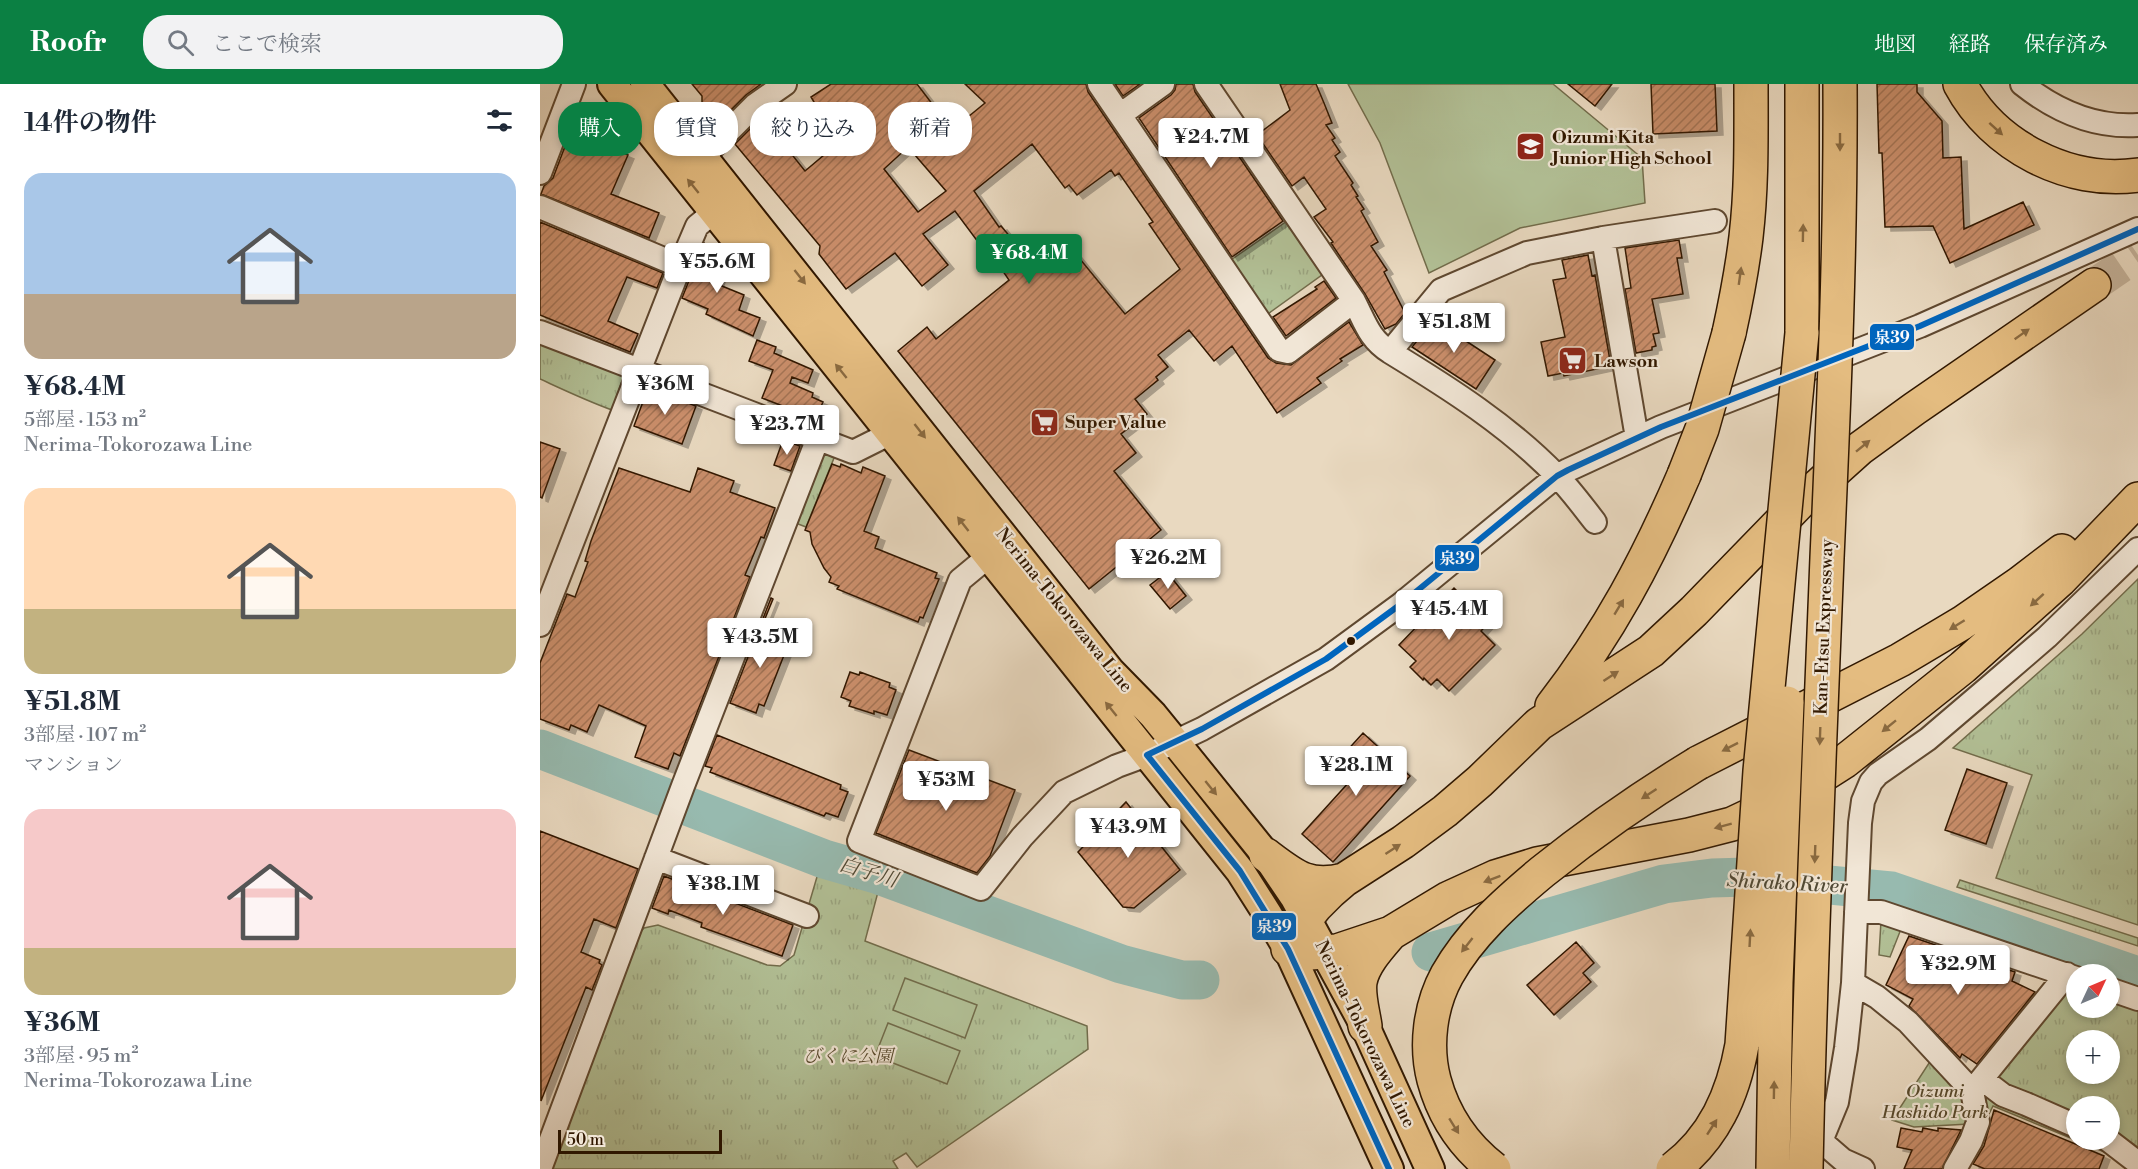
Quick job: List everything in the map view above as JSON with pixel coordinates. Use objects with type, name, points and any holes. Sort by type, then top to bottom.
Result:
[{"type":"highway","points":[[1751,84],[1750,185],[1739,286],[1717,380],[1684,475],[1644,564],[1596,645],[1539,724],[1445,811],[1403,843],[1344,880],[1316,906],[1299,926],[1288,949],[1310,953],[1337,951],[1390,933],[1449,898],[1495,877],[1538,864],[1689,835],[1732,824],[1787,798],[1845,761],[1963,667],[2060,579],[2138,499]]},
{"type":"highway","name":"Kan-Etsu Expressway","points":[[1771,1169],[1776,982],[1802,333],[1802,84]]},
{"type":"highway","name":"Kan-Etsu Expressway","points":[[1814,1155],[1810,986],[1836,335],[1840,84]]},
{"type":"highway","points":[[1960,84],[1989,123],[2020,148],[2036,157],[2071,171],[2091,175],[2110,177],[2138,175]]},
{"type":"highway","points":[[1539,724],[1651,651],[1694,611],[1800,502],[1858,449],[2094,285]]},
{"type":"highway","points":[[1673,1169],[1702,1142],[1724,1108],[1732,1088],[1742,1045],[1760,771],[1802,333]]},
{"type":"highway","points":[[1494,1169],[1470,1148],[1457,1132],[1446,1114],[1433,1074],[1430,1035],[1433,1012],[1446,976],[1471,939],[1525,887],[1601,827],[1648,794],[1698,763],[1900,660],[1962,622],[2020,583],[2138,489]]},
{"type":"highway","points":[[1266,855],[1292,874],[1315,884],[1344,880]]},
{"type":"highway","points":[[1365,1026],[1360,994],[1362,975],[1376,950],[1390,933]]},
{"type":"main road","name":"Nerima-Tokorozawa Line","points":[[612,84],[1240,871],[1288,949],[1389,1169]]},
{"type":"main road","name":"Nerima-Tokorozawa Line","points":[[645,84],[1110,671],[1153,715],[1266,855],[1306,918],[1365,1026],[1430,1169]]},
{"type":"street","points":[[540,173],[574,84]]},
{"type":"street","points":[[703,157],[755,105],[785,84]]},
{"type":"street","points":[[1099,84],[1279,351],[1288,352],[1354,301]]},
{"type":"street","points":[[1120,115],[1162,84]]},
{"type":"street","points":[[1206,84],[1354,301],[1376,342],[1490,418],[1557,476],[1595,522]]},
{"type":"street","points":[[2022,84],[2050,105],[2080,118],[2103,124],[2138,125]]},
{"type":"street","points":[[540,207],[680,266]]},
{"type":"street","points":[[540,625],[680,266],[697,226],[714,212]]},
{"type":"street","points":[[1390,352],[1441,290],[1527,253],[1603,238],[1715,221]]},
{"type":"street","points":[[989,556],[960,580],[860,841],[981,889],[1022,837],[1064,792],[1117,766],[1175,742],[1238,710],[1326,659],[1401,604],[1557,476],[1637,438],[1920,326],[2138,230]]},
{"type":"street","points":[[1603,238],[1637,438]]},
{"type":"street","points":[[540,332],[853,452],[891,433]]},
{"type":"street","points":[[540,1169],[682,786],[818,438]]},
{"type":"street","points":[[1814,1155],[1837,1102],[1846,1048],[1853,983],[1863,801],[1871,782],[1878,774],[1928,739],[1989,687],[2047,636],[2138,549]]},
{"type":"street","points":[[658,854],[807,916]]},
{"type":"street","points":[[1856,907],[1881,912],[2066,974]]},
{"type":"street","points":[[1955,1169],[1971,1141],[1978,1122],[1977,1085],[2066,982]]},
{"type":"street","points":[[1853,983],[1908,1022],[1977,1085],[2066,1122]]},
{"type":"street","points":[[2120,993],[2138,999]]},
{"type":"street","points":[[2120,1149],[2138,1163]]},
{"type":"street","points":[[1814,1155],[1822,1169]]},
{"type":"street","points":[[1771,1169],[1814,1155],[1842,1160],[1863,1169]]},
{"type":"green space","points":[[1348,84],[1553,84],[1642,158],[1645,203],[1520,228],[1429,273],[1380,143]]},
{"type":"green space","points":[[1290,219],[1326,272],[1265,316],[1228,262]]},
{"type":"green space","points":[[540,344],[624,375],[612,410],[540,379]]},
{"type":"green space","points":[[827,454],[834,458],[806,527],[793,522],[819,458]]},
{"type":"green space","points":[[2138,579],[2138,925],[1996,878],[2032,775],[1953,748],[2082,634]]},
{"type":"green space","name":"びくに公園","points":[[819,870],[878,892],[865,941],[1087,1026],[1088,1049],[917,1167],[906,1153],[893,1161],[898,1169],[551,1169],[634,939],[644,928],[658,925],[767,965],[780,966],[794,955]]},
{"type":"green space","points":[[1960,880],[2138,938],[2138,946],[1957,887]]},
{"type":"green space","points":[[1881,921],[1901,929],[1890,957],[1879,955]]},
{"type":"green space","points":[[905,978],[977,1005],[965,1038],[893,1010]]},
{"type":"green space","name":"Oizumi Hashido Park","points":[[2066,990],[2066,1018],[2120,1018],[2120,1004],[2138,1010],[2138,1169],[2126,1169],[2107,1153],[2100,1150],[2120,1150],[2120,1096],[2066,1096],[2066,1136],[1993,1106],[1988,1116],[1979,1095],[2061,991]]},
{"type":"green space","points":[[888,1023],[960,1051],[947,1084],[875,1056]]},
{"type":"green space","name":"Oizumi Hashido Park","points":[[1931,1060],[1966,1100],[1969,1124],[1914,1127],[1892,1120]]},
{"type":"building","points":[[692,84],[761,84],[738,103],[702,102],[702,96]]},
{"type":"building","points":[[831,84],[917,84],[931,102],[888,102],[888,156],[898,156],[884,169],[918,212],[946,191],[916,156],[972,156],[972,114],[985,103],[965,84],[1086,84],[1088,92],[1268,358],[1276,363],[1291,365],[1349,322],[1363,345],[1340,359],[1342,361],[1317,378],[1321,383],[1277,413],[1232,346],[1214,361],[1189,330],[1158,355],[1168,367],[1156,377],[1158,380],[1135,399],[1147,414],[1121,434],[1136,453],[1114,471],[1161,530],[1150,539],[1157,546],[1141,559],[1135,552],[1089,589],[898,351],[927,327],[936,339],[1009,280],[990,252],[987,254],[955,211],[923,234],[948,265],[922,286],[895,253],[846,289],[819,254],[820,246],[738,148],[738,141],[750,129],[750,156],[793,156],[805,171],[823,156],[876,156],[876,102],[814,102],[811,97]],"holes":[[[1032,144],[1065,188],[1069,185],[1077,195],[1111,170],[1115,176],[1119,173],[1153,222],[1149,224],[1180,269],[1125,314],[1062,237],[1029,264],[974,191]]]},
{"type":"building","points":[[1115,84],[1140,84],[1123,96]]},
{"type":"building","points":[[1176,84],[1193,84],[1195,92],[1283,221],[1232,257],[1139,118],[1171,95]]},
{"type":"building","points":[[1280,84],[1316,84],[1332,123],[1326,125],[1335,138],[1332,140],[1340,152],[1335,156],[1353,183],[1351,185],[1358,196],[1356,197],[1364,209],[1361,211],[1378,242],[1371,246],[1387,270],[1384,272],[1405,313],[1396,324],[1385,329],[1331,243],[1333,242],[1314,217],[1326,209],[1304,177],[1292,186],[1257,135],[1290,110]]},
{"type":"building","points":[[1568,84],[1612,84],[1595,106]]},
{"type":"building","points":[[1651,84],[1715,84],[1717,131],[1653,134]]},
{"type":"building","points":[[1877,84],[1917,84],[1917,92],[1942,121],[1943,158],[1961,157],[1964,229],[2023,202],[2034,225],[1950,263],[1933,226],[1885,227],[1882,153],[1879,153]]},
{"type":"building","points":[[561,156],[628,156],[611,194],[659,213],[649,238],[541,194],[544,186],[553,178]]},
{"type":"building","points":[[540,222],[663,273],[657,288],[627,277],[608,321],[638,334],[630,352],[540,315]]},
{"type":"building","points":[[1679,240],[1682,258],[1677,258],[1683,294],[1652,299],[1659,333],[1653,334],[1656,346],[1652,347],[1652,350],[1636,353],[1625,289],[1631,288],[1625,248]]},
{"type":"building","points":[[704,243],[723,267],[717,284],[744,295],[739,310],[760,318],[753,336],[706,314],[708,309],[682,298]]},
{"type":"building","points":[[1588,255],[1592,276],[1595,275],[1611,366],[1564,376],[1563,373],[1548,376],[1541,342],[1565,337],[1553,280],[1566,278],[1562,260]]},
{"type":"building","points":[[1324,281],[1336,298],[1286,336],[1273,317],[1317,289],[1315,287]]},
{"type":"building","points":[[1434,320],[1495,360],[1476,389],[1412,347]]},
{"type":"building","points":[[757,340],[776,347],[774,353],[813,370],[808,383],[792,377],[790,383],[813,393],[812,397],[823,402],[814,423],[792,414],[793,410],[762,398],[773,370],[749,361]]},
{"type":"building","points":[[648,388],[696,406],[682,444],[634,426]]},
{"type":"building","points":[[783,440],[800,446],[791,471],[774,465]]},
{"type":"building","points":[[540,442],[560,449],[542,498],[540,497]]},
{"type":"building","points":[[832,464],[840,467],[841,464],[861,473],[863,467],[885,476],[864,531],[879,537],[875,548],[937,573],[935,578],[939,579],[923,618],[920,617],[918,622],[837,589],[839,586],[829,582],[831,577],[812,544],[810,532],[805,530]]},
{"type":"building","points":[[619,468],[690,492],[698,468],[734,481],[730,492],[775,508],[764,538],[761,537],[745,575],[750,577],[680,756],[674,753],[668,769],[635,757],[646,726],[599,705],[587,732],[571,725],[569,730],[540,719],[540,663],[567,594],[575,597],[588,562],[585,561],[591,541]]},
{"type":"building","points":[[1167,572],[1186,596],[1170,609],[1150,585]]},
{"type":"building","points":[[1454,588],[1476,610],[1478,608],[1491,620],[1481,631],[1495,645],[1449,691],[1437,679],[1431,685],[1424,678],[1423,680],[1410,667],[1416,661],[1399,645]]},
{"type":"building","points":[[771,598],[773,599],[762,626],[787,636],[784,644],[788,645],[764,706],[759,704],[756,713],[730,703]]},
{"type":"building","points":[[850,672],[859,675],[860,672],[890,683],[889,687],[896,690],[887,715],[874,711],[874,714],[849,706],[851,701],[841,697]]},
{"type":"building","points":[[1363,733],[1410,776],[1333,862],[1302,834],[1350,781],[1333,766]]},
{"type":"building","points":[[717,735],[841,785],[840,789],[848,792],[838,817],[826,813],[824,816],[710,772],[712,768],[705,766]]},
{"type":"building","points":[[909,750],[1015,790],[990,856],[977,873],[876,833]]},
{"type":"building","points":[[1967,769],[2007,783],[1986,844],[1945,830]]},
{"type":"building","points":[[1126,802],[1180,870],[1134,908],[1123,907],[1078,852]]},
{"type":"building","points":[[540,831],[638,869],[616,928],[594,919],[581,952],[600,960],[599,963],[602,965],[592,990],[586,987],[541,1101]]},
{"type":"building","points":[[664,876],[793,925],[782,956],[701,927],[702,923],[669,910],[668,914],[652,908]]},
{"type":"building","points":[[1909,936],[2015,972],[2012,981],[2035,992],[1977,1064],[1962,1054],[1960,1058],[1909,1006],[1913,999],[1886,985]]},
{"type":"building","points":[[1576,942],[1594,963],[1583,973],[1591,982],[1554,1015],[1527,985]]},
{"type":"building","points":[[1994,1110],[2066,1140],[2066,1150],[2090,1150],[2104,1156],[2099,1169],[1985,1169],[1973,1164],[1984,1146]]},
{"type":"building","points":[[1901,1128],[1922,1132],[1923,1128],[1938,1131],[1938,1128],[1961,1130],[1942,1169],[1904,1169],[1912,1150],[1897,1147]]},
{"type":"waterway","name":"白子川","points":[[540,749],[824,859],[876,874],[1121,964],[1182,980],[1200,980]]},
{"type":"waterway","name":"Shirako River","points":[[1431,952],[1664,884],[1712,878],[1747,877],[1891,891],[2138,976]]},
{"type":"tunnel","points":[[2094,285],[2138,255]]},
{"type":"transit line","name":"泉39","points":[[1389,1169],[1288,949],[1240,871],[1147,755],[1202,729],[1326,659],[1401,604],[1557,476],[1568,470],[1661,427],[1920,326],[2138,229]]},
{"type":"place","name":"Oizumi Kita Junior High School","points":[[1531,147]]},
{"type":"place","name":"Lawson","points":[[1573,361]]},
{"type":"place","name":"Super Value","points":[[1044,422]]}]
